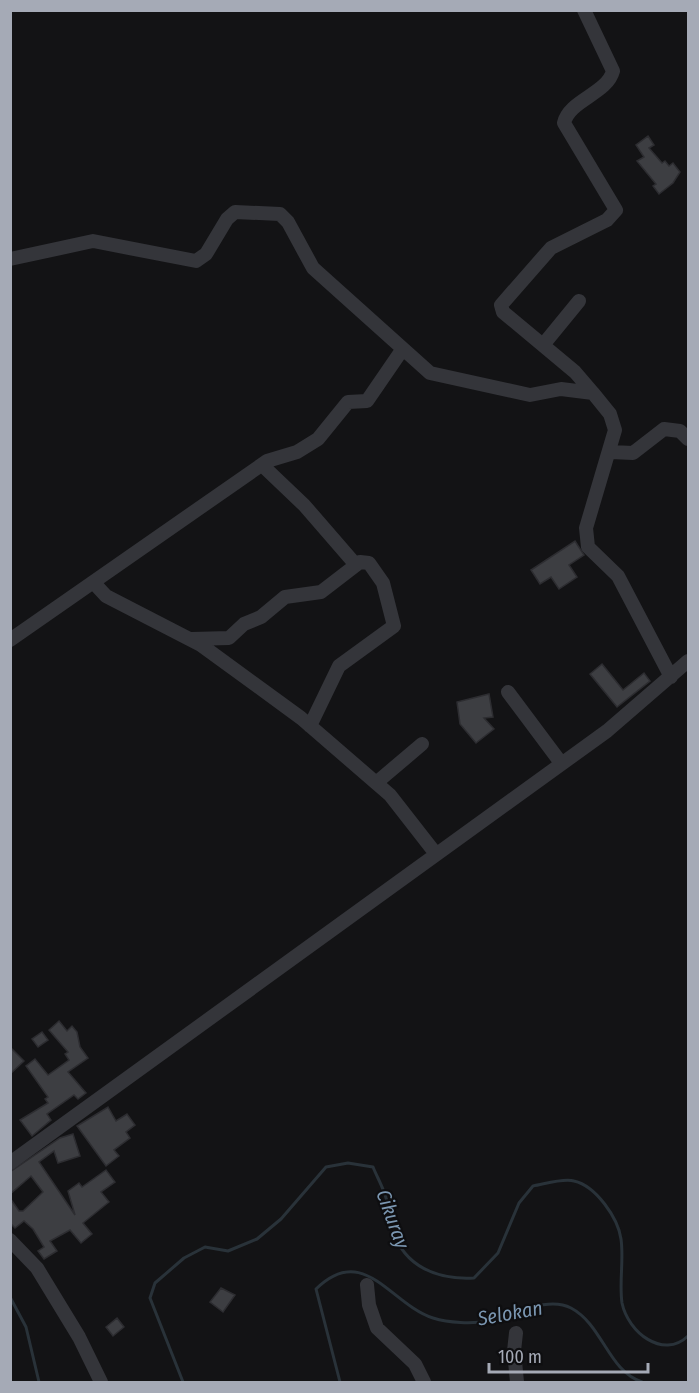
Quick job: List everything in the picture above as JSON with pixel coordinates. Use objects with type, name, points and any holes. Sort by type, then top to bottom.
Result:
[{"type":"street","points":[[584,10],[613,71],[609,80],[568,114],[564,123],[616,210],[607,220],[551,248],[501,303],[503,312],[575,372],[614,422],[610,452],[586,528],[587,543],[618,576],[671,678]]},
{"type":"street","points":[[10,260],[93,241],[196,261],[206,254],[235,212],[274,213],[288,222],[306,259],[313,268],[402,350],[435,375],[530,395],[561,389],[593,393]]},
{"type":"street","points":[[543,345],[579,301]]},
{"type":"street","points":[[10,640],[262,465],[272,459],[300,450],[318,439],[349,401],[367,401],[402,350]]},
{"type":"street","points":[[610,452],[633,453],[661,430],[686,432]]},
{"type":"street","points":[[262,465],[304,505],[356,565]]},
{"type":"street","points":[[192,639],[229,638],[244,624],[261,617],[282,598],[321,592],[356,565],[366,562],[375,569],[383,583],[394,624],[339,666],[310,726]]},
{"type":"street","points":[[94,583],[106,596],[192,639],[310,726],[399,806],[436,854]]},
{"type":"street","points":[[10,1163],[608,730],[688,661]]},
{"type":"street","points":[[508,692],[561,763]]},
{"type":"street","points":[[376,783],[422,744]]},
{"type":"street","points":[[10,1240],[37,1268],[79,1337],[101,1383]]},
{"type":"street","points":[[367,1286],[369,1305],[377,1328],[415,1364],[424,1383]]},
{"type":"street","points":[[516,1333],[514,1351],[517,1383]]},
{"type":"building","points":[[648,136],[654,145],[649,148],[662,163],[665,161],[669,166],[673,163],[680,172],[673,183],[659,194],[653,186],[656,184],[637,161],[644,157],[636,145]]},
{"type":"building","points":[[575,541],[584,555],[569,565],[577,577],[559,589],[551,577],[540,584],[531,570]]},
{"type":"building","points":[[602,664],[623,690],[644,673],[650,681],[617,707],[590,674]]},
{"type":"building","points":[[489,694],[493,717],[484,718],[494,729],[476,743],[460,724],[457,702]]},
{"type":"building","points":[[59,1021],[67,1031],[72,1026],[77,1032],[80,1047],[88,1058],[68,1072],[86,1093],[78,1099],[74,1095],[47,1114],[51,1120],[32,1136],[20,1120],[48,1103],[45,1099],[48,1097],[26,1066],[35,1059],[48,1075],[69,1060],[65,1054],[68,1052],[49,1030]]},
{"type":"building","points":[[42,1032],[48,1040],[38,1047],[32,1039]]},
{"type":"building","points":[[10,1047],[24,1061],[10,1074]]},
{"type":"building","points":[[108,1107],[116,1121],[127,1114],[135,1125],[126,1132],[130,1138],[114,1150],[119,1156],[106,1166],[77,1126]]},
{"type":"building","points":[[73,1134],[80,1156],[58,1163],[54,1151],[39,1162],[75,1215],[68,1191],[79,1183],[82,1187],[106,1170],[115,1182],[101,1192],[109,1202],[83,1223],[92,1234],[81,1243],[70,1230],[50,1241],[57,1251],[44,1259],[38,1251],[44,1247],[33,1229],[24,1221],[15,1228],[10,1223],[10,1198],[19,1211],[23,1211],[43,1192],[31,1176],[10,1194],[10,1172],[60,1138]]},
{"type":"building","points":[[221,1288],[235,1295],[223,1312],[210,1302]]},
{"type":"building","points":[[117,1318],[124,1327],[113,1336],[106,1327]]},
{"type":"waterway","name":"Cikuray","points":[[183,1382],[150,1298],[155,1283],[184,1258],[205,1247],[228,1251],[257,1239],[281,1219],[326,1167],[348,1163],[373,1167],[387,1202],[393,1230],[405,1253],[424,1269],[448,1277],[474,1278],[498,1253],[519,1203],[533,1186],[565,1180],[582,1184],[605,1204],[619,1231],[622,1247],[622,1303],[631,1324],[639,1333],[658,1344],[678,1343],[688,1336]]},
{"type":"waterway","name":"Selokan","points":[[340,1382],[316,1289],[333,1276],[348,1272],[363,1274],[418,1311],[446,1321],[468,1323],[488,1321],[540,1305],[551,1304],[571,1308],[591,1325],[621,1368],[642,1382]]},
{"type":"waterway","name":"Cikuray","points":[[10,1297],[26,1327],[39,1382]]}]
